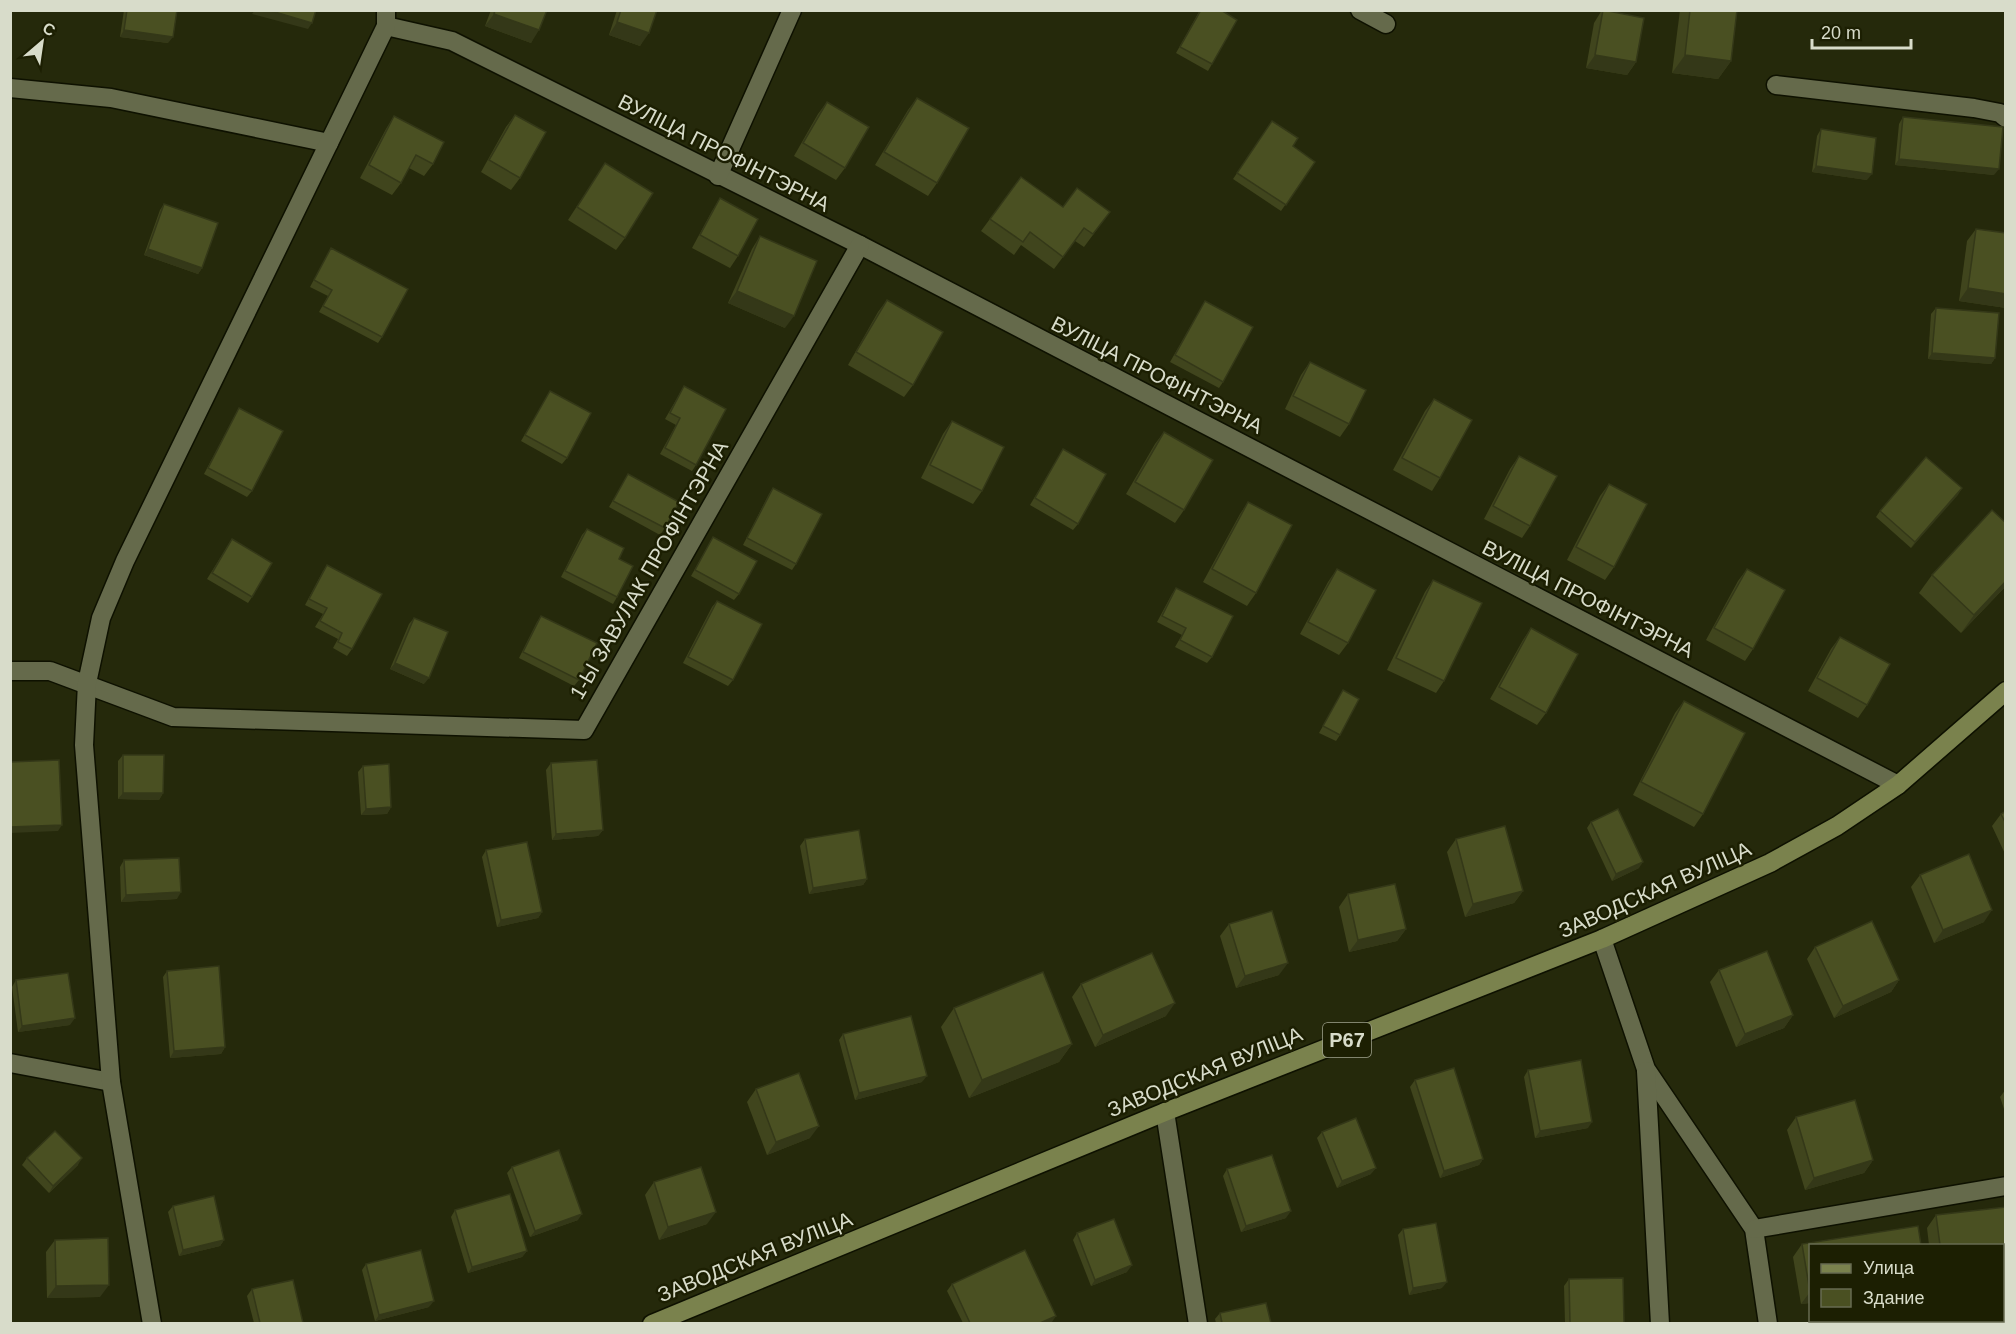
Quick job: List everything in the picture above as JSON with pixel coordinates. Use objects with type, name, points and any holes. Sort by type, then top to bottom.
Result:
[{"type":"main road","name":"ЗАВОДСКАЯ ВУЛІЦА","points":[[652,1323],[1165,1112],[1602,939],[1770,863],[1837,826],[1898,785],[2006,691]]},
{"type":"street","points":[[718,176],[792,10]]},
{"type":"street","points":[[1360,10],[1386,24]]},
{"type":"street","points":[[152,1323],[111,1082],[84,745],[87,683],[102,618],[125,561],[329,142],[386,18]]},
{"type":"street","name":"ВУЛІЦА ПРОФІНТЭРНА","points":[[386,18],[452,41],[860,245],[1898,785]]},
{"type":"street","points":[[1776,85],[1974,108],[2000,113],[2006,118]]},
{"type":"street","points":[[10,88],[111,98],[329,142]]},
{"type":"street","name":"1-Ы ЗАВУЛАК ПРОФІНТЭРНА","points":[[87,683],[173,717],[584,730],[860,245]]},
{"type":"street","points":[[10,671],[50,671],[87,683]]},
{"type":"street","points":[[1602,939],[1646,1070],[1660,1323]]},
{"type":"street","points":[[10,1063],[111,1082]]},
{"type":"street","points":[[1646,1070],[1754,1229],[1768,1323]]},
{"type":"street","points":[[1165,1112],[1198,1323]]},
{"type":"street","points":[[1754,1229],[2006,1186]]},
{"type":"building","points":[[127,10],[177,10],[173,37],[124,30]]},
{"type":"building","points":[[268,10],[316,10],[312,23]]},
{"type":"building","points":[[495,10],[547,10],[539,30],[494,14]]},
{"type":"building","points":[[621,10],[657,10],[649,33],[617,22]]},
{"type":"building","points":[[1201,10],[1221,10],[1237,20],[1212,64],[1180,47]]},
{"type":"building","points":[[1603,10],[1644,18],[1636,62],[1595,55]]},
{"type":"building","points":[[1690,10],[1737,10],[1731,61],[1685,55]]},
{"type":"building","points":[[917,98],[969,128],[937,183],[884,152]]},
{"type":"building","points":[[827,102],[869,127],[845,168],[803,143]]},
{"type":"building","points":[[515,115],[546,132],[520,178],[489,160]]},
{"type":"building","points":[[394,116],[444,142],[433,164],[416,155],[401,183],[369,165]]},
{"type":"building","points":[[1903,117],[2003,127],[1999,169],[1899,159]]},
{"type":"building","points":[[1272,121],[1298,138],[1293,146],[1315,162],[1286,205],[1237,173]]},
{"type":"building","points":[[1821,129],[1876,138],[1872,174],[1816,166]]},
{"type":"building","points":[[605,163],[653,193],[625,238],[577,207]]},
{"type":"building","points":[[1021,177],[1063,207],[1077,188],[1110,212],[1093,234],[1084,228],[1063,257],[1030,232],[1023,242],[990,219]]},
{"type":"building","points":[[720,198],[758,219],[738,256],[700,235]]},
{"type":"building","points":[[164,204],[218,223],[202,268],[148,249]]},
{"type":"building","points":[[1976,229],[2006,233],[2006,294],[1968,288]]},
{"type":"building","points":[[760,236],[817,261],[794,316],[737,291]]},
{"type":"building","points":[[331,248],[408,289],[382,337],[323,306],[332,290],[314,280]]},
{"type":"building","points":[[887,300],[943,332],[913,385],[856,352]]},
{"type":"building","points":[[1205,301],[1253,327],[1223,382],[1175,355]]},
{"type":"building","points":[[1936,308],[1999,313],[1995,358],[1932,353]]},
{"type":"building","points":[[1310,362],[1366,390],[1349,424],[1293,396]]},
{"type":"building","points":[[684,386],[726,409],[696,465],[665,448],[680,418],[670,413]]},
{"type":"building","points":[[550,391],[591,413],[567,458],[525,435]]},
{"type":"building","points":[[1434,399],[1472,420],[1440,478],[1402,458]]},
{"type":"building","points":[[239,408],[283,431],[252,491],[208,468]]},
{"type":"building","points":[[952,421],[1004,447],[982,491],[930,465]]},
{"type":"building","points":[[1164,432],[1213,460],[1184,510],[1135,482]]},
{"type":"building","points":[[1063,449],[1106,474],[1078,524],[1035,498]]},
{"type":"building","points":[[1519,456],[1557,476],[1530,526],[1493,506]]},
{"type":"building","points":[[1926,457],[1962,488],[1915,542],[1880,511]]},
{"type":"building","points":[[628,474],[679,502],[665,528],[613,501]]},
{"type":"building","points":[[1609,484],[1647,504],[1614,567],[1576,547]]},
{"type":"building","points":[[773,488],[822,514],[796,564],[747,538]]},
{"type":"building","points":[[1248,502],[1292,525],[1256,593],[1212,569]]},
{"type":"building","points":[[1992,510],[2006,523],[2006,581],[1974,615],[1932,575]]},
{"type":"building","points":[[587,529],[624,548],[619,559],[633,566],[617,597],[565,571]]},
{"type":"building","points":[[713,537],[757,561],[739,594],[695,570]]},
{"type":"building","points":[[232,539],[272,563],[252,597],[212,573]]},
{"type":"building","points":[[327,565],[382,594],[352,649],[338,642],[342,633],[320,621],[327,608],[309,599]]},
{"type":"building","points":[[1337,569],[1376,590],[1348,643],[1308,622]]},
{"type":"building","points":[[1747,569],[1785,590],[1753,649],[1714,628]]},
{"type":"building","points":[[1433,580],[1482,603],[1444,681],[1396,658]]},
{"type":"building","points":[[1176,588],[1233,616],[1212,657],[1180,640],[1186,628],[1162,616]]},
{"type":"building","points":[[717,601],[762,624],[733,680],[688,657]]},
{"type":"building","points":[[541,616],[597,643],[579,680],[523,652]]},
{"type":"building","points":[[414,618],[448,632],[429,678],[395,663]]},
{"type":"building","points":[[1531,628],[1578,654],[1546,713],[1499,687]]},
{"type":"building","points":[[1840,637],[1890,664],[1867,705],[1817,678]]},
{"type":"building","points":[[1343,690],[1359,699],[1340,735],[1323,726]]},
{"type":"building","points":[[1684,701],[1745,733],[1703,814],[1641,782]]},
{"type":"building","points":[[123,755],[164,755],[163,793],[123,793]]},
{"type":"building","points":[[59,760],[62,825],[10,827],[10,762]]},
{"type":"building","points":[[597,760],[603,830],[556,834],[551,763]]},
{"type":"building","points":[[389,764],[391,807],[366,809],[363,766]]},
{"type":"building","points":[[1618,809],[1643,862],[1616,874],[1591,822]]},
{"type":"building","points":[[2006,811],[2006,824],[2001,814]]},
{"type":"building","points":[[1505,826],[1523,891],[1473,904],[1456,839]]},
{"type":"building","points":[[859,830],[867,879],[813,888],[805,839]]},
{"type":"building","points":[[527,842],[542,912],[501,920],[486,850]]},
{"type":"building","points":[[1969,854],[1992,910],[1943,930],[1920,875]]},
{"type":"building","points":[[179,858],[181,892],[126,895],[124,860]]},
{"type":"building","points":[[1395,884],[1406,929],[1358,940],[1348,894]]},
{"type":"building","points":[[1272,911],[1288,963],[1245,976],[1229,924]]},
{"type":"building","points":[[1872,921],[1899,980],[1843,1006],[1815,947]]},
{"type":"building","points":[[1767,951],[1793,1015],[1745,1034],[1719,970]]},
{"type":"building","points":[[1152,953],[1175,1003],[1103,1035],[1081,984]]},
{"type":"building","points":[[219,966],[225,1047],[174,1051],[167,971]]},
{"type":"building","points":[[1043,972],[1072,1044],[982,1080],[954,1008]]},
{"type":"building","points":[[68,973],[75,1018],[22,1026],[16,980]]},
{"type":"building","points":[[911,1016],[927,1076],[859,1093],[843,1034]]},
{"type":"building","points":[[1581,1060],[1592,1122],[1540,1131],[1528,1070]]},
{"type":"building","points":[[1454,1068],[1483,1159],[1444,1171],[1415,1080]]},
{"type":"building","points":[[799,1073],[819,1126],[776,1142],[756,1089]]},
{"type":"building","points":[[1855,1100],[1873,1160],[1814,1178],[1796,1117]]},
{"type":"building","points":[[1356,1118],[1376,1168],[1342,1181],[1322,1132]]},
{"type":"building","points":[[55,1131],[82,1158],[53,1186],[27,1158]]},
{"type":"building","points":[[559,1150],[582,1214],[535,1231],[512,1167]]},
{"type":"building","points":[[1272,1155],[1291,1211],[1246,1226],[1227,1169]]},
{"type":"building","points":[[701,1167],[716,1212],[668,1227],[654,1182]]},
{"type":"building","points":[[510,1194],[527,1251],[472,1267],[455,1210]]},
{"type":"building","points":[[214,1196],[224,1240],[183,1250],[173,1206]]},
{"type":"building","points":[[2006,1207],[2006,1264],[2004,1264],[2004,1244],[1940,1244],[1936,1215]]},
{"type":"building","points":[[1114,1219],[1132,1265],[1095,1280],[1077,1233]]},
{"type":"building","points":[[1436,1223],[1447,1282],[1413,1288],[1403,1229]]},
{"type":"building","points":[[1918,1226],[1921,1244],[1809,1244],[1809,1286],[1802,1244]]},
{"type":"building","points":[[108,1238],[109,1285],[56,1286],[55,1240]]},
{"type":"building","points":[[421,1250],[434,1301],[379,1315],[366,1264]]},
{"type":"building","points":[[1025,1250],[1056,1316],[1040,1323],[970,1323],[952,1284]]},
{"type":"building","points":[[1623,1278],[1624,1323],[1570,1323],[1569,1279]]},
{"type":"building","points":[[293,1280],[303,1323],[260,1323],[252,1289]]},
{"type":"building","points":[[1266,1303],[1271,1323],[1222,1323],[1220,1313]]}]
